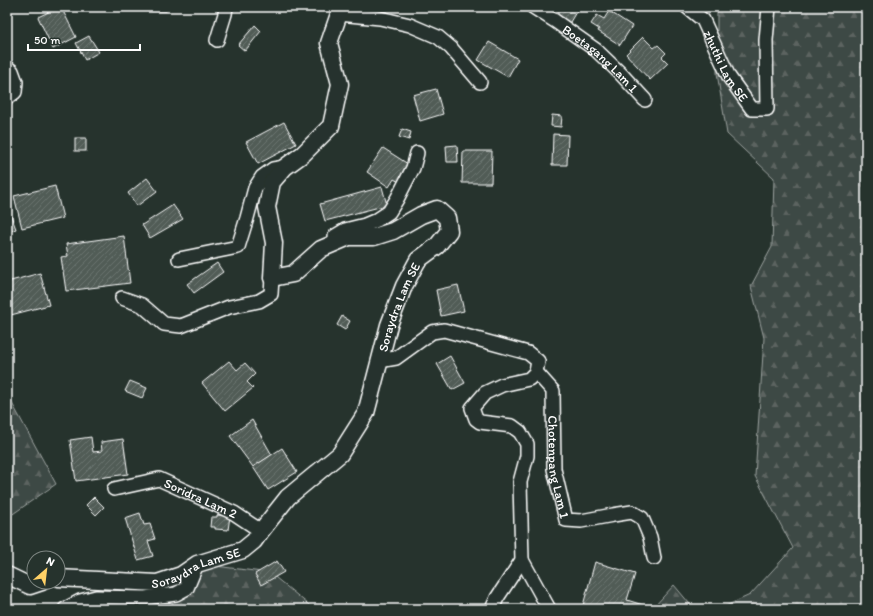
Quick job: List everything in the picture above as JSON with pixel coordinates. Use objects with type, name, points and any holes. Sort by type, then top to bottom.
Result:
[{"type":"street","points":[[217,40],[226,7]]},
{"type":"street","name":"Boetagang Lam 1","points":[[533,7],[596,50],[645,100]]},
{"type":"street","name":"zhuthi Lam SE","points":[[687,7],[703,20],[729,77],[752,109],[767,109],[766,40],[769,7]]},
{"type":"street","points":[[122,298],[142,305],[164,324],[181,326],[229,307],[259,301],[271,294],[274,243],[267,207],[272,182],[285,167],[303,154],[331,126],[340,84],[329,43],[342,11],[403,23],[438,37],[451,48],[480,82]]},
{"type":"street","points":[[7,67],[12,71],[16,82],[15,92],[7,98]]},
{"type":"street","points":[[321,249],[329,239],[345,230],[371,223],[389,212],[397,200],[413,168],[418,153]]},
{"type":"street","points":[[179,258],[238,247],[255,188],[262,176],[274,169],[285,167]]},
{"type":"street","name":"Soraydra Lam SE","points":[[66,578],[157,583],[181,575],[197,564],[243,550],[254,541],[288,497],[340,454],[366,413],[389,325],[404,286],[418,260],[437,246],[449,231],[447,218],[437,209],[421,215],[393,231],[374,237],[349,237],[321,249],[293,274],[272,278]]},
{"type":"street","points":[[379,361],[396,358],[432,332],[444,330],[528,353],[538,361],[536,372],[529,379],[502,385],[485,393],[472,408],[476,419],[480,422],[512,426],[520,432],[527,444],[527,456],[520,482],[522,560],[549,609]]},
{"type":"street","name":"Chotenpang Lam 1","points":[[536,372],[553,391],[554,469],[566,520],[581,522],[632,512],[642,518],[650,537],[654,558]]},
{"type":"street","name":"Soridra Lam 2","points":[[114,489],[159,479],[234,513],[261,531]]},
{"type":"street","points":[[492,609],[497,598],[522,560]]},
{"type":"street","points":[[66,609],[80,601],[96,597],[145,598],[176,594],[188,588],[197,564]]},
{"type":"street","points":[[7,575],[26,584]]},
{"type":"green space","points":[[717,7],[866,7],[866,609],[719,609],[750,595],[793,548],[755,476],[764,338],[751,286],[772,247],[774,178],[727,134],[717,73]]},
{"type":"green space","points":[[7,394],[56,484],[7,518]]},
{"type":"green space","points":[[192,563],[270,573],[314,609],[83,609]]},
{"type":"green space","points":[[674,585],[694,609],[652,609]]},
{"type":"building","points":[[61,7],[76,37],[53,49],[38,17]]},
{"type":"building","points":[[145,7],[166,7],[166,11],[145,11]]},
{"type":"building","points":[[540,7],[579,7],[567,27]]},
{"type":"building","points":[[609,11],[632,26],[620,45],[598,31],[599,29],[591,24],[597,15],[604,19]]},
{"type":"building","points":[[255,25],[261,31],[245,51],[238,45]]},
{"type":"building","points":[[89,36],[99,52],[85,60],[76,43]]},
{"type":"building","points":[[643,37],[654,48],[658,45],[666,53],[662,57],[668,63],[650,80],[626,54]]},
{"type":"building","points":[[489,42],[518,59],[508,77],[478,60]]},
{"type":"building","points":[[436,89],[443,114],[420,121],[413,95]]},
{"type":"building","points":[[552,115],[562,116],[561,127],[551,126]]},
{"type":"building","points":[[284,122],[296,144],[258,164],[246,142]]},
{"type":"building","points":[[402,129],[411,132],[409,140],[399,137]]},
{"type":"building","points":[[553,134],[568,135],[567,165],[552,165]]},
{"type":"building","points":[[75,138],[86,138],[86,151],[75,151]]},
{"type":"building","points":[[457,145],[458,162],[447,162],[446,146]]},
{"type":"building","points":[[383,148],[411,166],[399,182],[394,179],[389,187],[367,172]]},
{"type":"building","points":[[463,151],[492,151],[491,183],[462,183]]},
{"type":"building","points":[[147,178],[157,191],[137,206],[128,193]]},
{"type":"building","points":[[55,186],[63,218],[22,228],[14,196]]},
{"type":"building","points":[[382,187],[387,205],[325,221],[320,204]]},
{"type":"building","points":[[7,205],[16,229],[7,232]]},
{"type":"building","points":[[173,205],[183,219],[150,238],[142,225]]},
{"type":"building","points":[[124,236],[130,283],[66,291],[61,257],[68,256],[66,244]]},
{"type":"building","points":[[217,263],[223,272],[194,293],[187,284]]},
{"type":"building","points":[[40,273],[49,305],[7,316],[7,282]]},
{"type":"building","points":[[458,285],[464,311],[441,316],[436,290]]},
{"type":"building","points":[[342,316],[350,321],[345,330],[337,325]]},
{"type":"building","points":[[450,356],[465,383],[452,390],[437,364]]},
{"type":"building","points":[[229,361],[237,370],[245,363],[255,374],[247,382],[253,388],[225,411],[202,383]]},
{"type":"building","points":[[130,381],[147,388],[142,398],[125,391]]},
{"type":"building","points":[[252,420],[272,455],[253,467],[230,436]]},
{"type":"building","points":[[91,437],[93,452],[102,451],[101,442],[123,439],[128,474],[76,481],[70,440]]},
{"type":"building","points":[[282,448],[297,472],[268,490],[253,467]]},
{"type":"building","points":[[94,497],[104,507],[96,515],[86,505]]},
{"type":"building","points":[[140,513],[144,525],[150,524],[155,539],[148,541],[153,556],[138,560],[125,518]]},
{"type":"building","points":[[217,515],[230,516],[228,530],[210,527],[211,517],[217,517]]},
{"type":"building","points":[[277,561],[284,572],[261,585],[255,574]]},
{"type":"building","points":[[595,562],[635,574],[627,600],[643,605],[641,609],[582,609]]}]
